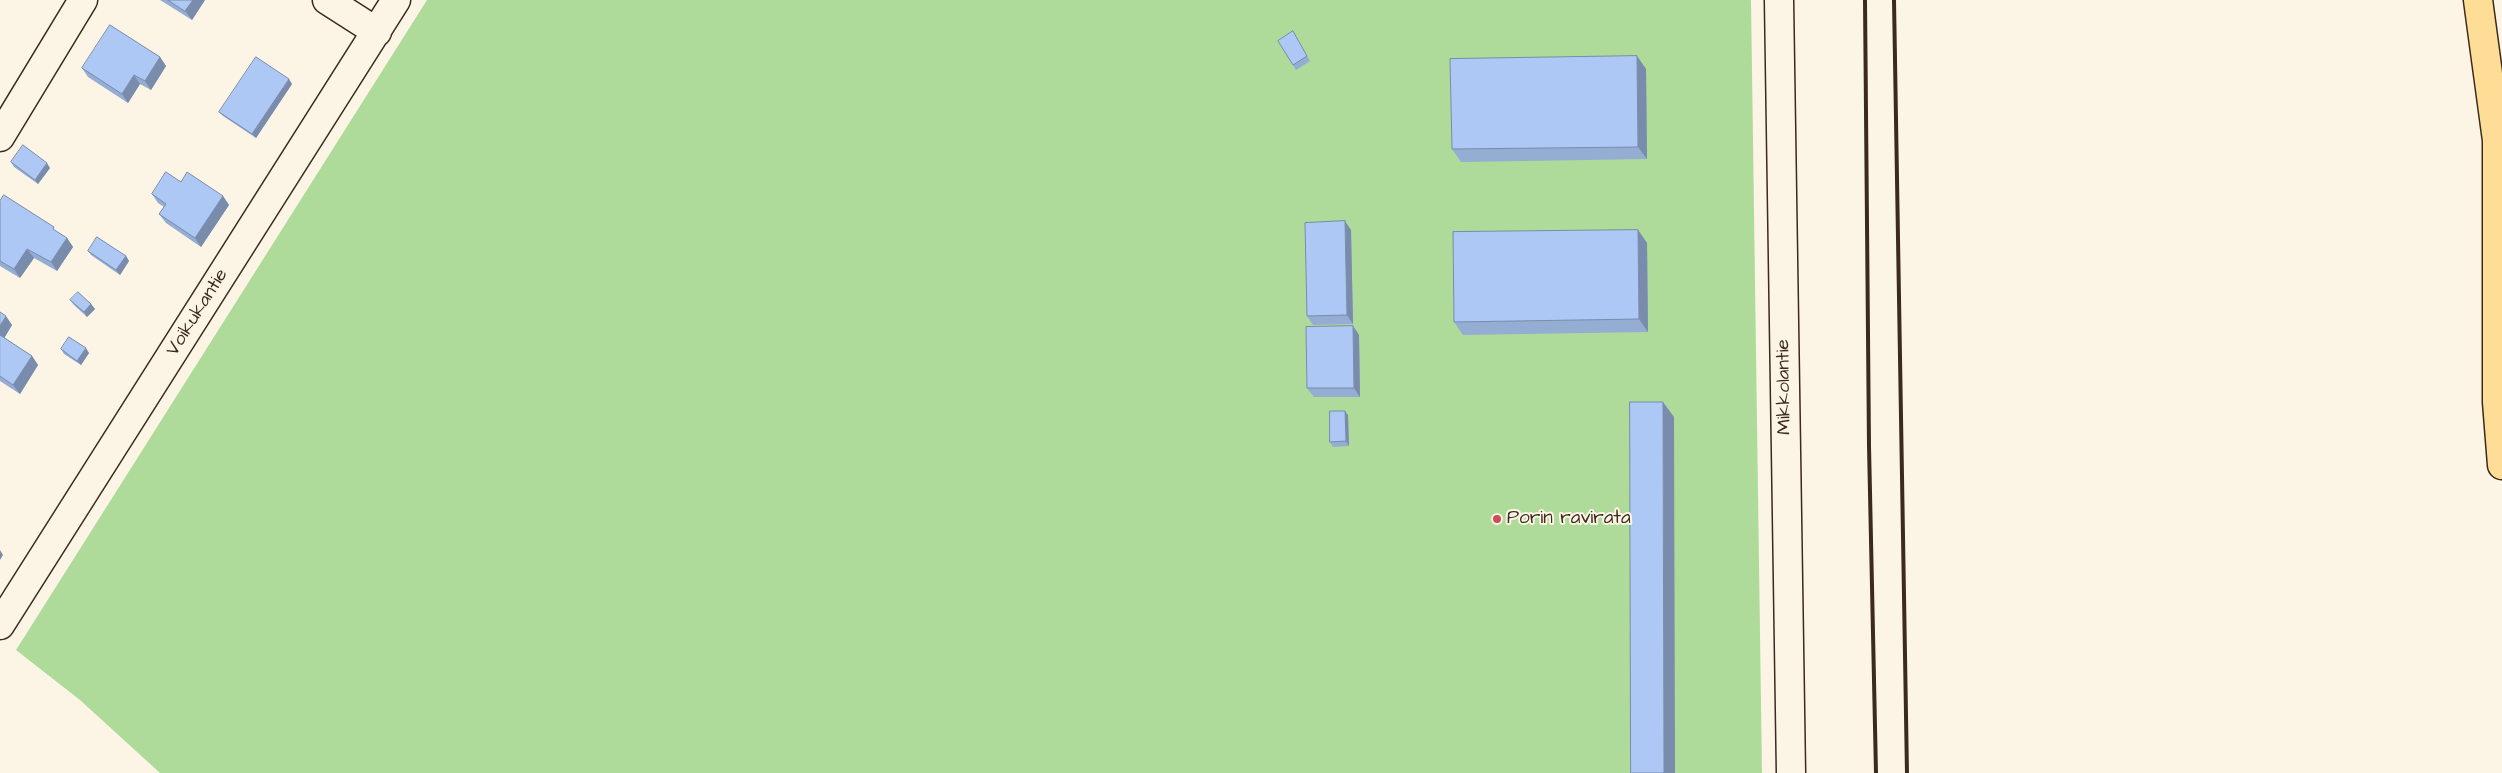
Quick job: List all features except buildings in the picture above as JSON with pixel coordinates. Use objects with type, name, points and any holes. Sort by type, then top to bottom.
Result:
[{"type":"highway","points":[[2478,0],[2502,188]]},
{"type":"highway","points":[[2497,137],[2497,402],[2502,465]]},
{"type":"street","points":[[0,136],[83,0]]},
{"type":"street","points":[[327,0],[377,32]]},
{"type":"street","name":"Voikukantie","points":[[0,625],[396,0]]},
{"type":"street","name":"Mikkolantie","points":[[1779,0],[1791,773]]},
{"type":"green space","points":[[427,0],[1751,0],[1762,773],[160,773],[80,700],[16,650]]},
{"type":"railway","points":[[1865,0],[1869,446],[1876,773]]},
{"type":"railway","points":[[1894,0],[1907,773]]},
{"type":"place","name":"Porin ravirata","points":[[1497,519]]}]
